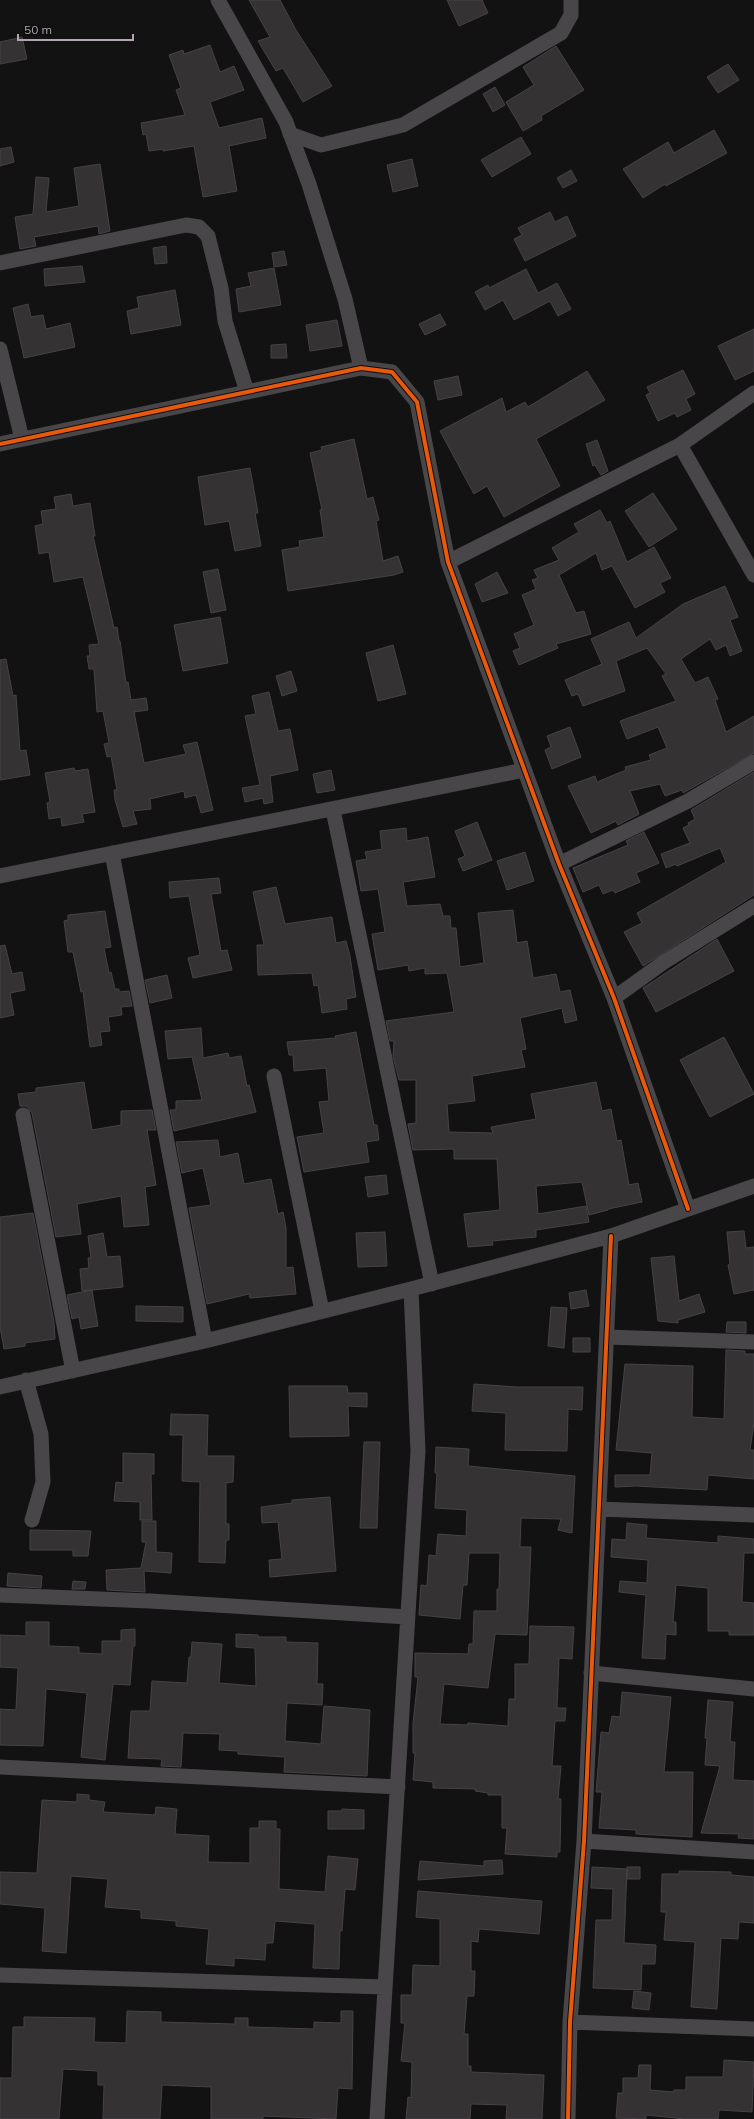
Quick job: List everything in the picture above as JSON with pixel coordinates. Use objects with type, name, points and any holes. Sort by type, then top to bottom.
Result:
[{"type":"street","points":[[218,0],[286,122],[309,184],[345,299],[360,368]]},
{"type":"street","points":[[290,134],[321,144],[403,125],[561,32],[571,15],[571,0]]},
{"type":"street","points":[[0,263],[186,225],[199,227],[208,236],[221,288],[225,321],[247,392]]},
{"type":"street","points":[[0,349],[22,440]]},
{"type":"street","points":[[0,444],[360,368],[392,372],[417,402],[448,562],[559,864],[614,998],[688,1209]]},
{"type":"street","points":[[448,562],[680,445],[754,393]]},
{"type":"street","points":[[680,445],[754,575]]},
{"type":"street","points":[[559,864],[688,800],[754,762]]},
{"type":"street","points":[[0,876],[333,810],[524,770]]},
{"type":"street","points":[[333,810],[432,1284]]},
{"type":"street","points":[[112,853],[205,1340]]},
{"type":"street","points":[[614,998],[664,962],[754,906]]},
{"type":"street","points":[[274,1076],[322,1311]]},
{"type":"street","points":[[23,1115],[73,1371]]},
{"type":"street","points":[[0,1387],[205,1340],[432,1284],[611,1236],[754,1186]]},
{"type":"street","points":[[568,2119],[570,2022],[584,1841],[611,1236]]},
{"type":"street","points":[[377,2119],[418,1451],[411,1289]]},
{"type":"street","points":[[607,1337],[754,1342]]},
{"type":"street","points":[[26,1380],[41,1434],[43,1482],[32,1520]]},
{"type":"street","points":[[599,1509],[754,1515]]},
{"type":"street","points":[[0,1595],[150,1601],[408,1617]]},
{"type":"street","points":[[591,1673],[754,1689]]},
{"type":"street","points":[[0,1767],[398,1787]]},
{"type":"street","points":[[584,1841],[754,1852]]},
{"type":"street","points":[[0,1975],[386,1986]]},
{"type":"street","points":[[570,2022],[754,2029]]},
{"type":"building","points":[[249,0],[280,0],[296,30],[332,86],[303,102],[283,68],[276,71],[258,41],[270,37]]},
{"type":"building","points":[[447,0],[482,0],[488,13],[459,26]]},
{"type":"building","points":[[22,37],[27,59],[0,64],[0,42]]},
{"type":"building","points":[[210,45],[220,72],[234,66],[244,90],[210,102],[219,128],[262,118],[266,138],[229,146],[237,191],[203,197],[194,146],[163,151],[163,149],[149,151],[146,134],[143,135],[141,123],[185,115],[176,90],[181,88],[169,55],[183,50],[184,54]]},
{"type":"building","points":[[556,46],[584,90],[541,116],[542,120],[523,131],[506,102],[534,85],[523,67]]},
{"type":"building","points":[[728,64],[739,80],[718,93],[707,77]]},
{"type":"building","points":[[495,87],[505,105],[493,112],[483,94]]},
{"type":"building","points":[[714,130],[727,153],[666,186],[665,184],[643,198],[623,169],[668,142],[674,153]]},
{"type":"building","points":[[521,137],[531,154],[492,177],[481,160]]},
{"type":"building","points":[[11,147],[14,162],[0,166],[0,149]]},
{"type":"building","points":[[412,159],[418,186],[393,192],[387,165]]},
{"type":"building","points":[[100,164],[110,231],[99,234],[98,226],[34,237],[36,246],[20,249],[15,217],[33,214],[36,177],[49,178],[46,212],[79,206],[74,168]]},
{"type":"building","points":[[571,170],[577,181],[563,188],[557,178]]},
{"type":"building","points":[[550,212],[555,222],[567,216],[576,236],[525,261],[514,239],[522,235],[518,228]]},
{"type":"building","points":[[166,246],[167,263],[155,264],[153,248]]},
{"type":"building","points":[[284,251],[287,265],[274,267],[272,253]]},
{"type":"building","points":[[82,266],[85,282],[45,286],[44,269]]},
{"type":"building","points":[[274,268],[281,305],[239,312],[236,289],[251,286],[248,273]]},
{"type":"building","points":[[526,269],[538,293],[557,283],[571,309],[558,316],[550,301],[514,320],[503,300],[485,310],[475,292],[488,285],[489,288]]},
{"type":"building","points":[[175,290],[181,325],[131,334],[127,311],[139,308],[137,297]]},
{"type":"building","points":[[28,304],[31,317],[43,315],[46,329],[70,323],[75,347],[24,358],[13,308]]},
{"type":"building","points":[[440,314],[446,325],[425,335],[419,324]]},
{"type":"building","points":[[337,320],[342,346],[310,351],[306,325]]},
{"type":"building","points":[[754,329],[754,371],[735,380],[718,346]]},
{"type":"building","points":[[286,344],[287,358],[271,358],[271,345]]},
{"type":"building","points":[[683,370],[695,394],[686,399],[691,410],[677,417],[675,413],[658,421],[646,395],[650,393],[647,387]]},
{"type":"building","points":[[587,371],[605,400],[536,439],[560,486],[504,517],[487,486],[474,494],[440,431],[502,398],[506,412],[525,402],[528,407]]},
{"type":"building","points":[[458,376],[462,395],[438,400],[434,381]]},
{"type":"building","points":[[354,439],[367,499],[373,497],[379,520],[376,521],[383,561],[398,556],[403,572],[394,575],[288,591],[282,550],[300,547],[299,541],[324,537],[320,510],[322,510],[310,453],[322,450],[321,447]]},
{"type":"building","points":[[597,440],[608,471],[601,475],[595,465],[593,466],[586,444]]},
{"type":"building","points":[[250,468],[258,513],[255,513],[261,546],[235,551],[229,521],[205,525],[198,477]]},
{"type":"building","points":[[653,493],[677,529],[649,547],[625,511]]},
{"type":"building","points":[[71,494],[73,506],[90,503],[95,536],[93,536],[114,628],[117,627],[126,683],[128,682],[131,700],[146,698],[148,710],[134,712],[144,763],[186,754],[183,745],[197,742],[213,810],[201,813],[196,795],[185,798],[184,791],[150,799],[151,809],[133,811],[137,824],[123,827],[115,800],[114,790],[117,790],[111,756],[107,757],[104,744],[109,743],[103,711],[97,712],[94,669],[89,669],[87,656],[90,656],[89,645],[99,644],[83,577],[54,582],[49,552],[39,554],[35,526],[43,524],[41,511],[56,509],[54,497]]},
{"type":"building","points":[[600,510],[607,523],[610,521],[627,562],[654,547],[671,578],[660,583],[665,592],[635,608],[612,566],[602,570],[596,553],[559,575],[576,613],[584,611],[591,634],[556,644],[558,648],[519,665],[513,651],[520,648],[514,634],[534,625],[522,595],[536,589],[532,580],[538,578],[534,570],[559,560],[552,548],[579,532],[574,524]]},
{"type":"building","points":[[218,569],[226,610],[211,613],[203,572]]},
{"type":"building","points":[[497,572],[508,593],[482,602],[475,584]]},
{"type":"building","points":[[725,586],[738,617],[730,620],[742,651],[730,656],[726,645],[716,650],[710,639],[681,659],[695,683],[708,677],[718,699],[715,700],[726,732],[754,716],[754,753],[683,793],[682,790],[665,796],[660,784],[630,791],[639,814],[618,825],[616,821],[591,833],[568,786],[595,776],[597,782],[626,770],[625,767],[651,760],[649,755],[667,748],[658,727],[627,739],[620,721],[676,701],[662,676],[666,674],[647,648],[616,661],[625,691],[583,706],[578,694],[572,696],[565,680],[602,664],[591,639],[629,622],[636,638],[683,604]]},
{"type":"building","points":[[220,617],[228,663],[183,671],[174,625]]},
{"type":"building","points":[[393,645],[406,694],[378,701],[366,653]]},
{"type":"building","points":[[6,659],[13,696],[16,695],[20,751],[26,750],[30,775],[0,780],[0,660]]},
{"type":"building","points":[[291,671],[297,691],[282,696],[276,676]]},
{"type":"building","points":[[269,692],[278,731],[290,729],[298,770],[270,776],[273,802],[264,804],[263,798],[245,802],[242,788],[260,785],[245,716],[256,714],[252,696]]},
{"type":"building","points":[[570,727],[581,757],[552,769],[545,750],[551,747],[547,736]]},
{"type":"building","points":[[74,768],[75,771],[88,769],[95,812],[82,814],[84,822],[62,826],[61,817],[49,819],[47,803],[50,802],[45,773]]},
{"type":"building","points":[[331,770],[335,790],[317,793],[313,774]]},
{"type":"building","points":[[754,772],[754,895],[643,966],[624,932],[642,923],[637,913],[726,862],[720,848],[677,866],[676,864],[666,868],[661,854],[690,843],[683,828],[695,819],[691,810]]},
{"type":"building","points":[[477,822],[492,860],[463,871],[458,859],[465,856],[455,831]]},
{"type":"building","points":[[406,828],[407,841],[428,837],[435,877],[403,882],[407,906],[440,904],[443,916],[450,916],[451,928],[456,928],[460,967],[484,963],[478,913],[513,910],[517,943],[527,941],[533,978],[556,974],[560,992],[570,990],[577,1020],[565,1023],[562,1008],[520,1018],[526,1049],[521,1050],[525,1067],[472,1076],[475,1101],[447,1104],[449,1132],[493,1133],[491,1127],[536,1119],[531,1094],[596,1082],[602,1111],[611,1109],[617,1141],[621,1140],[629,1185],[638,1183],[642,1202],[608,1209],[589,1215],[582,1182],[536,1186],[538,1214],[586,1206],[589,1222],[536,1230],[536,1237],[492,1241],[493,1245],[468,1247],[464,1214],[500,1210],[497,1159],[454,1159],[454,1149],[413,1150],[408,1124],[416,1123],[416,1080],[399,1080],[393,1056],[394,1041],[390,1041],[386,1021],[454,1012],[447,973],[425,974],[425,968],[409,971],[408,965],[378,970],[372,934],[385,932],[378,889],[361,891],[356,861],[367,859],[365,852],[382,849],[380,831]]},
{"type":"building","points":[[644,832],[659,863],[636,873],[640,882],[615,893],[613,890],[603,894],[599,885],[583,892],[573,868],[628,845],[626,841]]},
{"type":"building","points":[[525,852],[534,881],[507,890],[497,861]]},
{"type":"building","points":[[219,878],[221,893],[211,894],[221,951],[227,950],[232,970],[193,978],[188,958],[200,955],[189,896],[170,898],[169,882]]},
{"type":"building","points":[[276,887],[285,924],[332,917],[336,943],[346,941],[350,956],[356,997],[346,999],[347,1009],[322,1013],[318,985],[314,986],[312,973],[258,975],[257,945],[264,945],[253,892]]},
{"type":"building","points":[[105,911],[111,947],[104,948],[109,973],[111,972],[115,989],[119,989],[119,992],[129,991],[132,1006],[121,1007],[122,1015],[108,1017],[110,1031],[100,1032],[102,1045],[90,1047],[83,991],[81,992],[73,952],[68,952],[64,921],[68,920],[68,915]]},
{"type":"building","points":[[717,939],[734,971],[656,1012],[643,988]]},
{"type":"building","points":[[5,945],[12,974],[22,972],[25,990],[10,993],[14,1015],[0,1018],[0,946]]},
{"type":"building","points":[[167,975],[172,998],[150,1003],[145,980]]},
{"type":"building","points":[[201,1028],[203,1058],[228,1053],[229,1058],[241,1056],[247,1086],[249,1085],[256,1112],[174,1131],[170,1110],[176,1110],[176,1101],[202,1100],[192,1057],[168,1059],[165,1031]]},
{"type":"building","points":[[356,1032],[374,1125],[377,1125],[379,1140],[366,1142],[369,1162],[304,1172],[297,1137],[324,1133],[319,1102],[329,1101],[326,1068],[294,1071],[293,1055],[289,1055],[287,1042],[336,1038],[335,1036]]},
{"type":"building","points":[[724,1037],[754,1094],[710,1117],[680,1060]]},
{"type":"building","points":[[84,1082],[92,1130],[121,1125],[121,1111],[152,1110],[156,1130],[147,1130],[156,1185],[145,1187],[149,1225],[124,1227],[121,1196],[77,1204],[81,1234],[56,1237],[32,1113],[26,1106],[20,1106],[18,1094],[36,1092],[36,1088]]},
{"type":"building","points":[[218,1140],[220,1157],[238,1153],[244,1184],[271,1179],[278,1214],[283,1212],[286,1228],[286,1268],[293,1267],[296,1294],[250,1298],[249,1294],[207,1304],[189,1208],[211,1205],[203,1168],[182,1173],[176,1142]]},
{"type":"building","points":[[386,1175],[388,1194],[368,1197],[365,1177]]},
{"type":"building","points":[[33,1213],[54,1322],[55,1339],[25,1343],[25,1346],[4,1349],[0,1327],[0,1217]]},
{"type":"building","points":[[744,1231],[746,1248],[754,1247],[754,1290],[734,1294],[728,1265],[730,1264],[727,1232]]},
{"type":"building","points":[[385,1232],[387,1266],[358,1267],[356,1233]]},
{"type":"building","points":[[103,1233],[107,1257],[120,1256],[123,1287],[82,1291],[80,1269],[89,1268],[88,1258],[91,1258],[88,1236]]},
{"type":"building","points":[[674,1256],[679,1301],[699,1294],[705,1312],[678,1320],[678,1323],[658,1321],[651,1258]]},
{"type":"building","points":[[92,1290],[98,1326],[81,1329],[79,1317],[72,1319],[67,1295]]},
{"type":"building","points":[[586,1290],[589,1306],[571,1309],[569,1293]]},
{"type":"building","points":[[136,1306],[183,1307],[183,1322],[136,1321]]},
{"type":"building","points":[[551,1307],[567,1308],[564,1348],[548,1346]]},
{"type":"building","points":[[727,1322],[746,1322],[746,1333],[726,1332]]},
{"type":"building","points":[[573,1338],[590,1338],[590,1352],[573,1352]]},
{"type":"building","points":[[726,1350],[745,1351],[745,1354],[754,1354],[754,1422],[750,1450],[754,1450],[754,1479],[708,1475],[707,1490],[636,1486],[615,1487],[615,1475],[650,1475],[652,1453],[616,1450],[625,1364],[693,1366],[692,1417],[724,1419]]},
{"type":"building","points":[[474,1384],[517,1387],[583,1387],[582,1410],[568,1409],[567,1451],[505,1450],[506,1413],[472,1411]]},
{"type":"building","points":[[289,1386],[347,1386],[348,1393],[367,1393],[367,1407],[348,1406],[349,1436],[290,1437]]},
{"type":"building","points":[[171,1414],[208,1415],[207,1456],[234,1456],[233,1482],[226,1483],[226,1524],[229,1524],[229,1540],[226,1540],[225,1563],[199,1562],[200,1482],[182,1481],[183,1435],[170,1435]]},
{"type":"building","points":[[364,1442],[380,1442],[377,1528],[360,1528]]},
{"type":"building","points":[[436,1447],[469,1449],[468,1466],[575,1476],[572,1533],[558,1530],[561,1519],[521,1518],[520,1547],[531,1547],[527,1635],[495,1634],[488,1688],[444,1684],[440,1724],[468,1725],[468,1723],[508,1726],[509,1699],[515,1699],[515,1664],[529,1664],[530,1626],[574,1627],[572,1659],[559,1658],[557,1708],[566,1708],[565,1721],[555,1721],[552,1766],[561,1766],[558,1799],[561,1799],[560,1852],[557,1852],[557,1857],[505,1854],[507,1828],[502,1828],[502,1795],[488,1795],[488,1793],[475,1791],[476,1789],[433,1788],[433,1782],[413,1780],[415,1753],[413,1753],[413,1724],[418,1677],[415,1677],[415,1653],[468,1654],[469,1644],[473,1644],[474,1611],[497,1611],[497,1589],[499,1589],[500,1553],[469,1553],[467,1585],[463,1585],[460,1619],[419,1615],[421,1585],[427,1586],[429,1555],[436,1556],[438,1534],[466,1536],[467,1510],[435,1508],[437,1473],[435,1473]]},
{"type":"building","points":[[123,1453],[154,1454],[154,1474],[151,1474],[152,1520],[140,1520],[140,1502],[114,1501],[116,1482],[123,1483]]},
{"type":"building","points":[[330,1497],[336,1571],[270,1577],[269,1560],[282,1559],[278,1522],[262,1523],[261,1507],[292,1503],[292,1500]]},
{"type":"building","points":[[142,1521],[156,1521],[156,1552],[172,1553],[171,1573],[144,1571],[145,1592],[107,1590],[106,1570],[141,1568],[146,1542],[142,1542]]},
{"type":"building","points":[[627,1523],[647,1525],[646,1538],[718,1543],[718,1536],[754,1539],[754,1553],[744,1553],[742,1602],[754,1603],[754,1635],[729,1635],[729,1631],[708,1631],[708,1588],[676,1585],[673,1622],[676,1622],[676,1635],[666,1634],[665,1659],[642,1658],[646,1595],[619,1592],[620,1581],[647,1583],[648,1560],[611,1557],[612,1539],[626,1540]]},
{"type":"building","points":[[30,1530],[91,1531],[88,1556],[73,1556],[73,1550],[30,1550]]},
{"type":"building","points":[[8,1573],[42,1576],[41,1588],[7,1586]]},
{"type":"building","points":[[73,1581],[86,1582],[85,1589],[72,1589]]},
{"type":"building","points":[[26,1622],[49,1622],[49,1646],[79,1647],[79,1653],[102,1654],[102,1641],[121,1641],[121,1630],[135,1629],[135,1646],[133,1646],[130,1685],[113,1684],[105,1760],[81,1757],[87,1693],[46,1689],[43,1746],[0,1745],[0,1709],[16,1710],[18,1668],[0,1667],[0,1635],[26,1636]]},
{"type":"building","points":[[236,1634],[258,1635],[258,1637],[286,1637],[286,1642],[318,1643],[317,1684],[323,1684],[322,1705],[287,1703],[285,1741],[321,1744],[324,1706],[370,1710],[367,1776],[284,1772],[285,1757],[238,1754],[238,1751],[219,1750],[220,1734],[183,1733],[181,1767],[161,1766],[162,1759],[128,1758],[131,1711],[150,1711],[152,1681],[187,1683],[192,1642],[222,1644],[219,1683],[256,1686],[255,1648],[236,1647]]},
{"type":"building","points":[[622,1692],[671,1697],[664,1772],[693,1772],[692,1837],[636,1834],[636,1830],[599,1828],[602,1792],[596,1792],[601,1732],[609,1733],[612,1716],[620,1717]]},
{"type":"building","points":[[708,1700],[733,1702],[730,1742],[735,1742],[733,1780],[754,1781],[754,1839],[738,1838],[739,1834],[701,1833],[720,1766],[705,1765],[707,1738],[705,1738]]},
{"type":"building","points":[[77,1794],[89,1795],[89,1800],[105,1802],[103,1812],[155,1815],[156,1807],[177,1809],[175,1834],[209,1836],[208,1862],[250,1863],[250,1828],[259,1828],[259,1821],[276,1821],[276,1829],[280,1829],[279,1889],[325,1892],[328,1856],[358,1859],[355,1890],[345,1889],[342,1931],[340,1930],[339,1969],[313,1968],[315,1924],[275,1921],[273,1943],[266,1943],[265,1960],[234,1958],[234,1966],[206,1964],[209,1929],[176,1926],[176,1921],[141,1918],[141,1910],[105,1907],[108,1879],[71,1876],[66,1953],[42,1951],[45,1908],[0,1904],[0,1872],[37,1873],[42,1800],[77,1802]]},
{"type":"building","points":[[342,1809],[364,1810],[364,1829],[328,1829],[328,1811],[342,1811]]},
{"type":"building","points":[[502,1860],[503,1874],[418,1880],[420,1861],[484,1866],[484,1861]]},
{"type":"building","points":[[592,1867],[627,1869],[624,1943],[656,1945],[655,1964],[642,1964],[641,1990],[593,1988],[596,1920],[612,1920],[613,1889],[591,1888]]},
{"type":"building","points":[[627,1867],[640,1867],[640,1879],[627,1879]]},
{"type":"building","points":[[679,1871],[731,1872],[731,1875],[754,1877],[754,1923],[739,1922],[738,1939],[721,1938],[717,2009],[691,2007],[695,1942],[664,1940],[666,1912],[661,1912],[662,1874],[679,1874]]},
{"type":"building","points":[[418,1891],[542,1901],[539,1934],[479,1929],[478,1942],[471,1941],[471,1971],[475,1971],[474,1996],[467,1996],[464,2034],[468,2034],[468,2066],[471,2066],[471,2072],[544,2075],[542,2119],[506,2119],[507,2105],[471,2104],[470,2119],[406,2119],[408,2097],[411,2098],[412,2062],[401,2061],[405,2023],[401,2023],[401,1995],[412,1995],[413,1965],[440,1966],[440,1919],[416,1917]]},
{"type":"building","points":[[634,1991],[651,1993],[649,2010],[632,2008]]},
{"type":"building","points":[[127,2011],[161,2012],[161,2022],[235,2024],[235,2018],[248,2018],[248,2027],[314,2029],[314,2022],[341,2023],[341,2011],[353,2011],[352,2089],[338,2088],[336,2119],[263,2116],[263,2119],[211,2119],[211,2087],[162,2085],[160,2119],[103,2119],[104,2085],[98,2085],[98,2071],[63,2069],[59,2119],[0,2119],[0,2078],[12,2078],[13,2027],[24,2027],[24,2017],[95,2018],[94,2042],[126,2043]]},
{"type":"building","points":[[724,2060],[754,2062],[752,2112],[719,2110],[718,2119],[685,2119],[646,2115],[646,2119],[616,2118],[618,2093],[623,2093],[623,2078],[638,2078],[639,2065],[651,2065],[650,2090],[674,2092],[674,2090],[686,2090],[686,2077],[723,2077]]},
{"type":"cycle path","points":[[0,444],[361,368],[392,372],[417,402],[448,562],[559,864],[614,998],[688,1209]]},
{"type":"cycle path","points":[[568,2119],[570,2022],[584,1841],[611,1236]]}]
